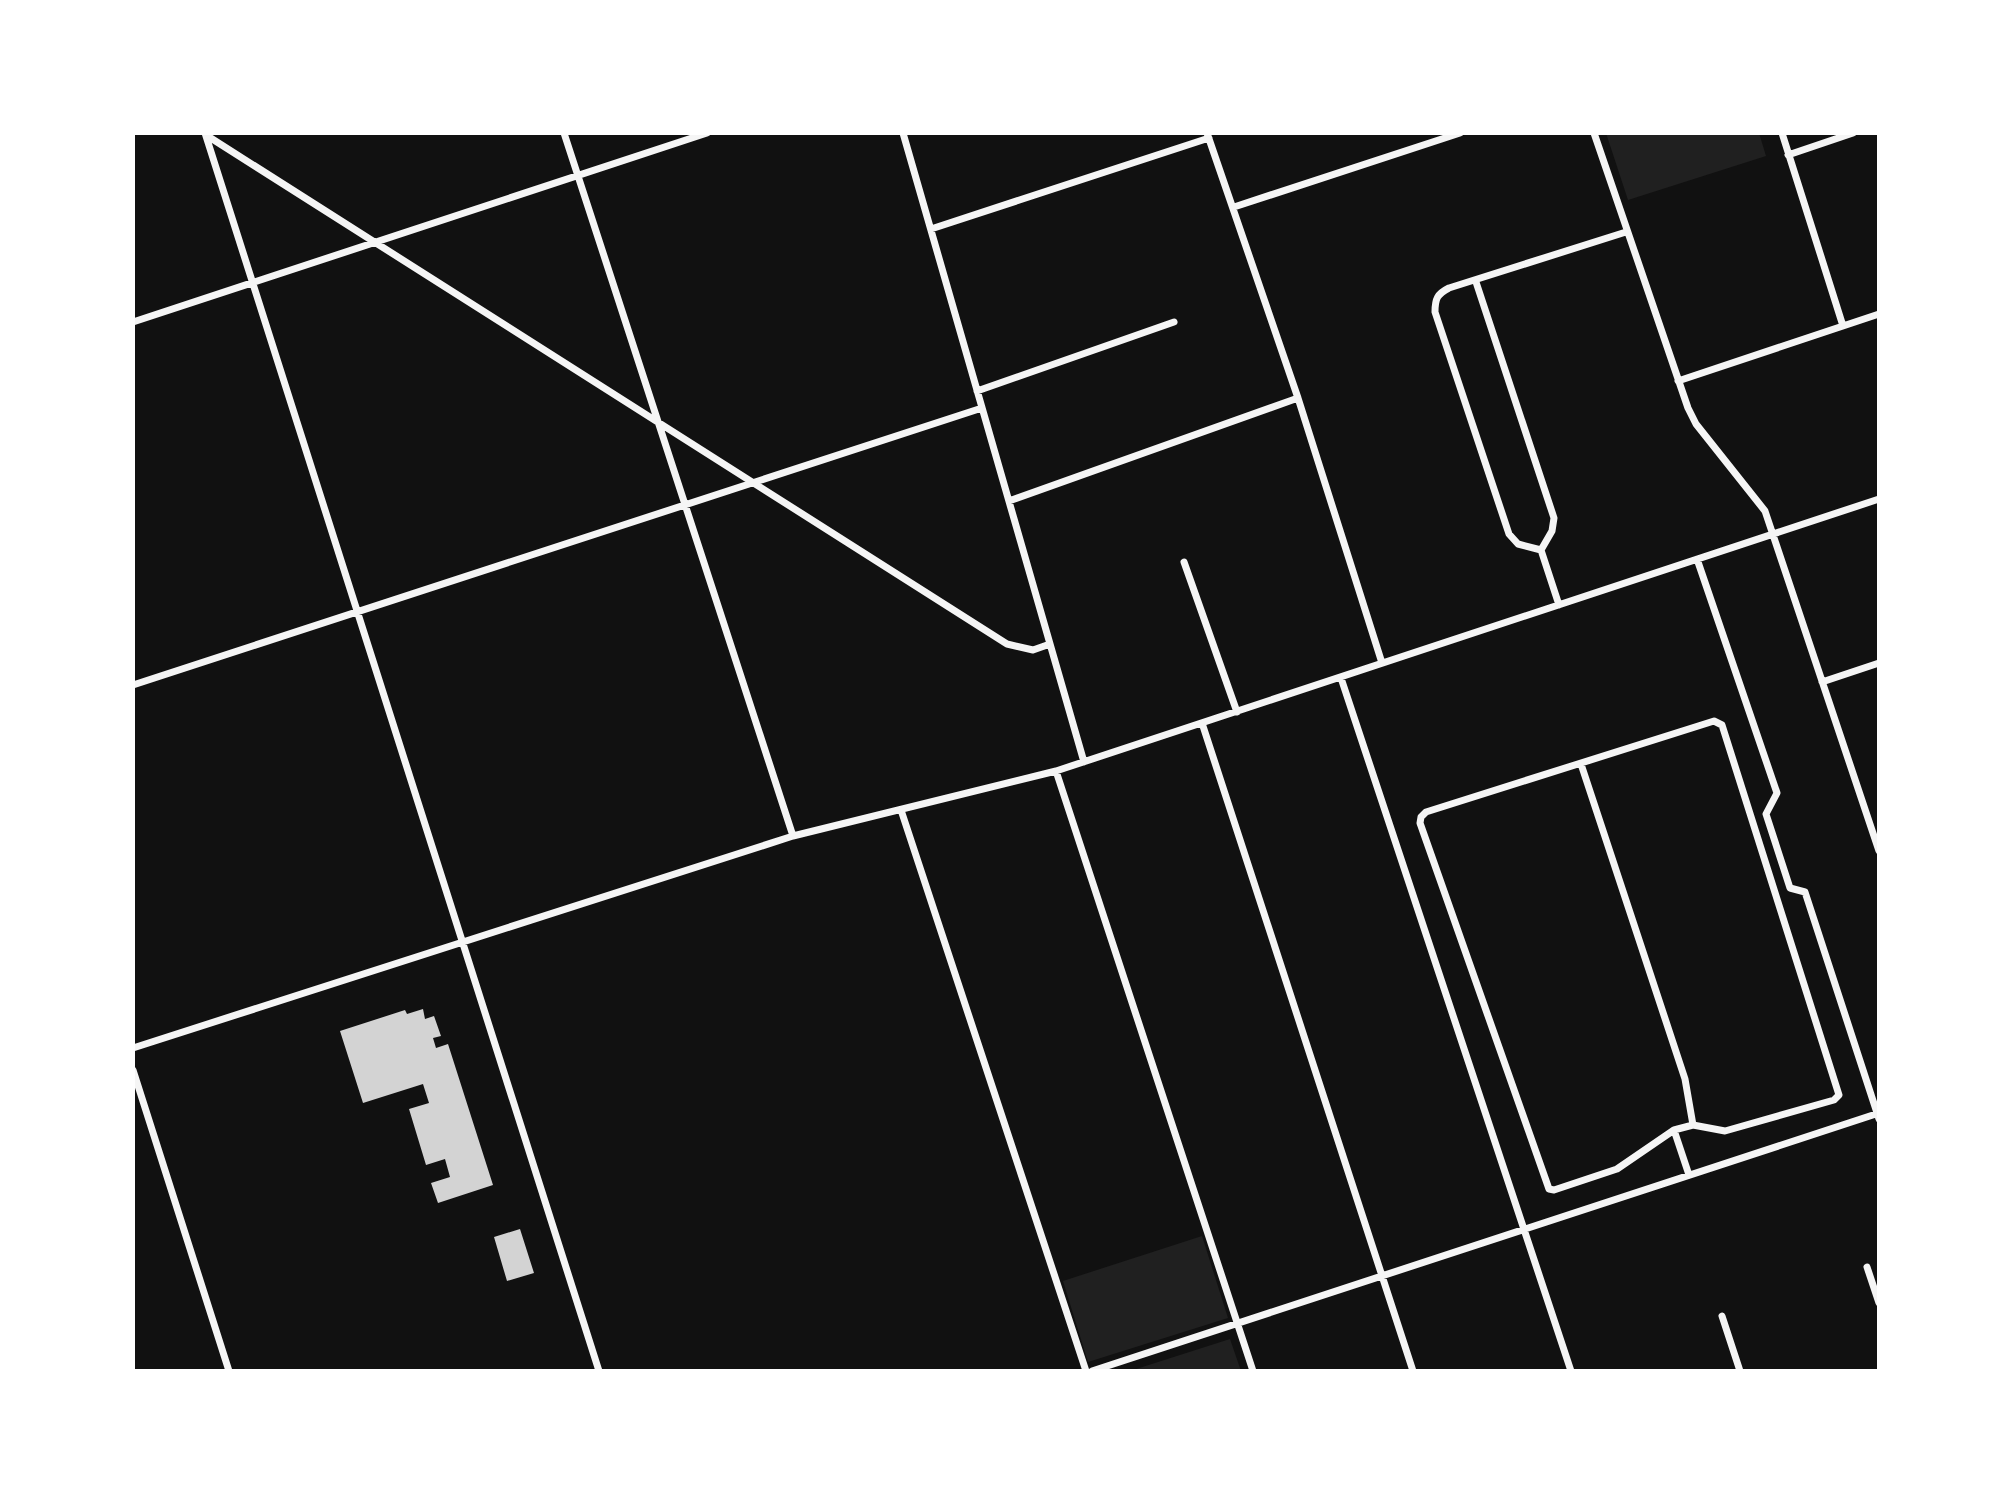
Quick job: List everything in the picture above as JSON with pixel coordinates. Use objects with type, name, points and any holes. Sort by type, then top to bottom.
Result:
[{"type":"street","points":[[564,133],[793,836]]},
{"type":"street","points":[[133,321],[707,133]]},
{"type":"street","points":[[903,133],[1084,762]]},
{"type":"street","points":[[1234,207],[1460,133]]},
{"type":"street","points":[[1594,133],[1678,381],[1696,424],[1754,494],[1773,534],[1879,851]]},
{"type":"street","points":[[1782,133],[1843,326]]},
{"type":"street","points":[[1788,155],[1853,133]]},
{"type":"street","points":[[204,134],[1007,644],[1032,650],[1050,644]]},
{"type":"street","points":[[204,134],[599,1371]]},
{"type":"street","points":[[930,229],[1208,136],[1298,398],[1382,663]]},
{"type":"street","points":[[1541,550],[1518,544],[1509,534],[1435,312],[1439,293],[1626,232]]},
{"type":"street","points":[[1476,282],[1554,518],[1552,531],[1541,550],[1559,605]]},
{"type":"street","points":[[1678,381],[1879,314]]},
{"type":"street","points":[[977,391],[1174,322]]},
{"type":"street","points":[[1009,501],[1298,398]]},
{"type":"street","points":[[133,685],[982,408]]},
{"type":"street","points":[[133,1048],[793,836],[1056,771],[1879,499]]},
{"type":"street","points":[[1091,1371],[1878,1115],[1805,892],[1790,888],[1774,839],[1766,814],[1777,793],[1697,559]]},
{"type":"street","points":[[1184,562],[1237,712]]},
{"type":"street","points":[[1822,682],[1879,663]]},
{"type":"street","points":[[1341,678],[1571,1371]]},
{"type":"street","points":[[1714,721],[1719,722],[1839,1095],[1835,1100],[1725,1131],[1693,1125],[1674,1130],[1617,1169],[1549,1189],[1420,823],[1426,812],[1581,764],[1714,721]]},
{"type":"street","points":[[1202,723],[1413,1371]]},
{"type":"street","points":[[1581,764],[1685,1079],[1693,1125]]},
{"type":"street","points":[[1056,771],[1253,1371]]},
{"type":"street","points":[[901,810],[1086,1371]]},
{"type":"street","points":[[133,1070],[229,1371]]},
{"type":"street","points":[[1674,1130],[1689,1175]]},
{"type":"street","points":[[1867,1267],[1879,1303]]},
{"type":"street","points":[[1722,1316],[1740,1371]]},
{"type":"shaded area","points":[[1606,133],[1759,133],[1766,156],[1628,200]]},
{"type":"shaded area","points":[[1202,1236],[1228,1318],[1088,1362],[1063,1281]]},
{"type":"shaded area","points":[[1230,1339],[1241,1371],[1130,1371]]},
{"type":"building","points":[[423,1009],[425,1019],[434,1016],[441,1036],[433,1038],[436,1048],[448,1044],[493,1185],[438,1203],[431,1183],[450,1177],[445,1159],[426,1165],[409,1109],[429,1103],[423,1084],[363,1103],[340,1031],[405,1010],[407,1014]]},
{"type":"building","points":[[520,1229],[534,1273],[507,1281],[494,1237]]}]
